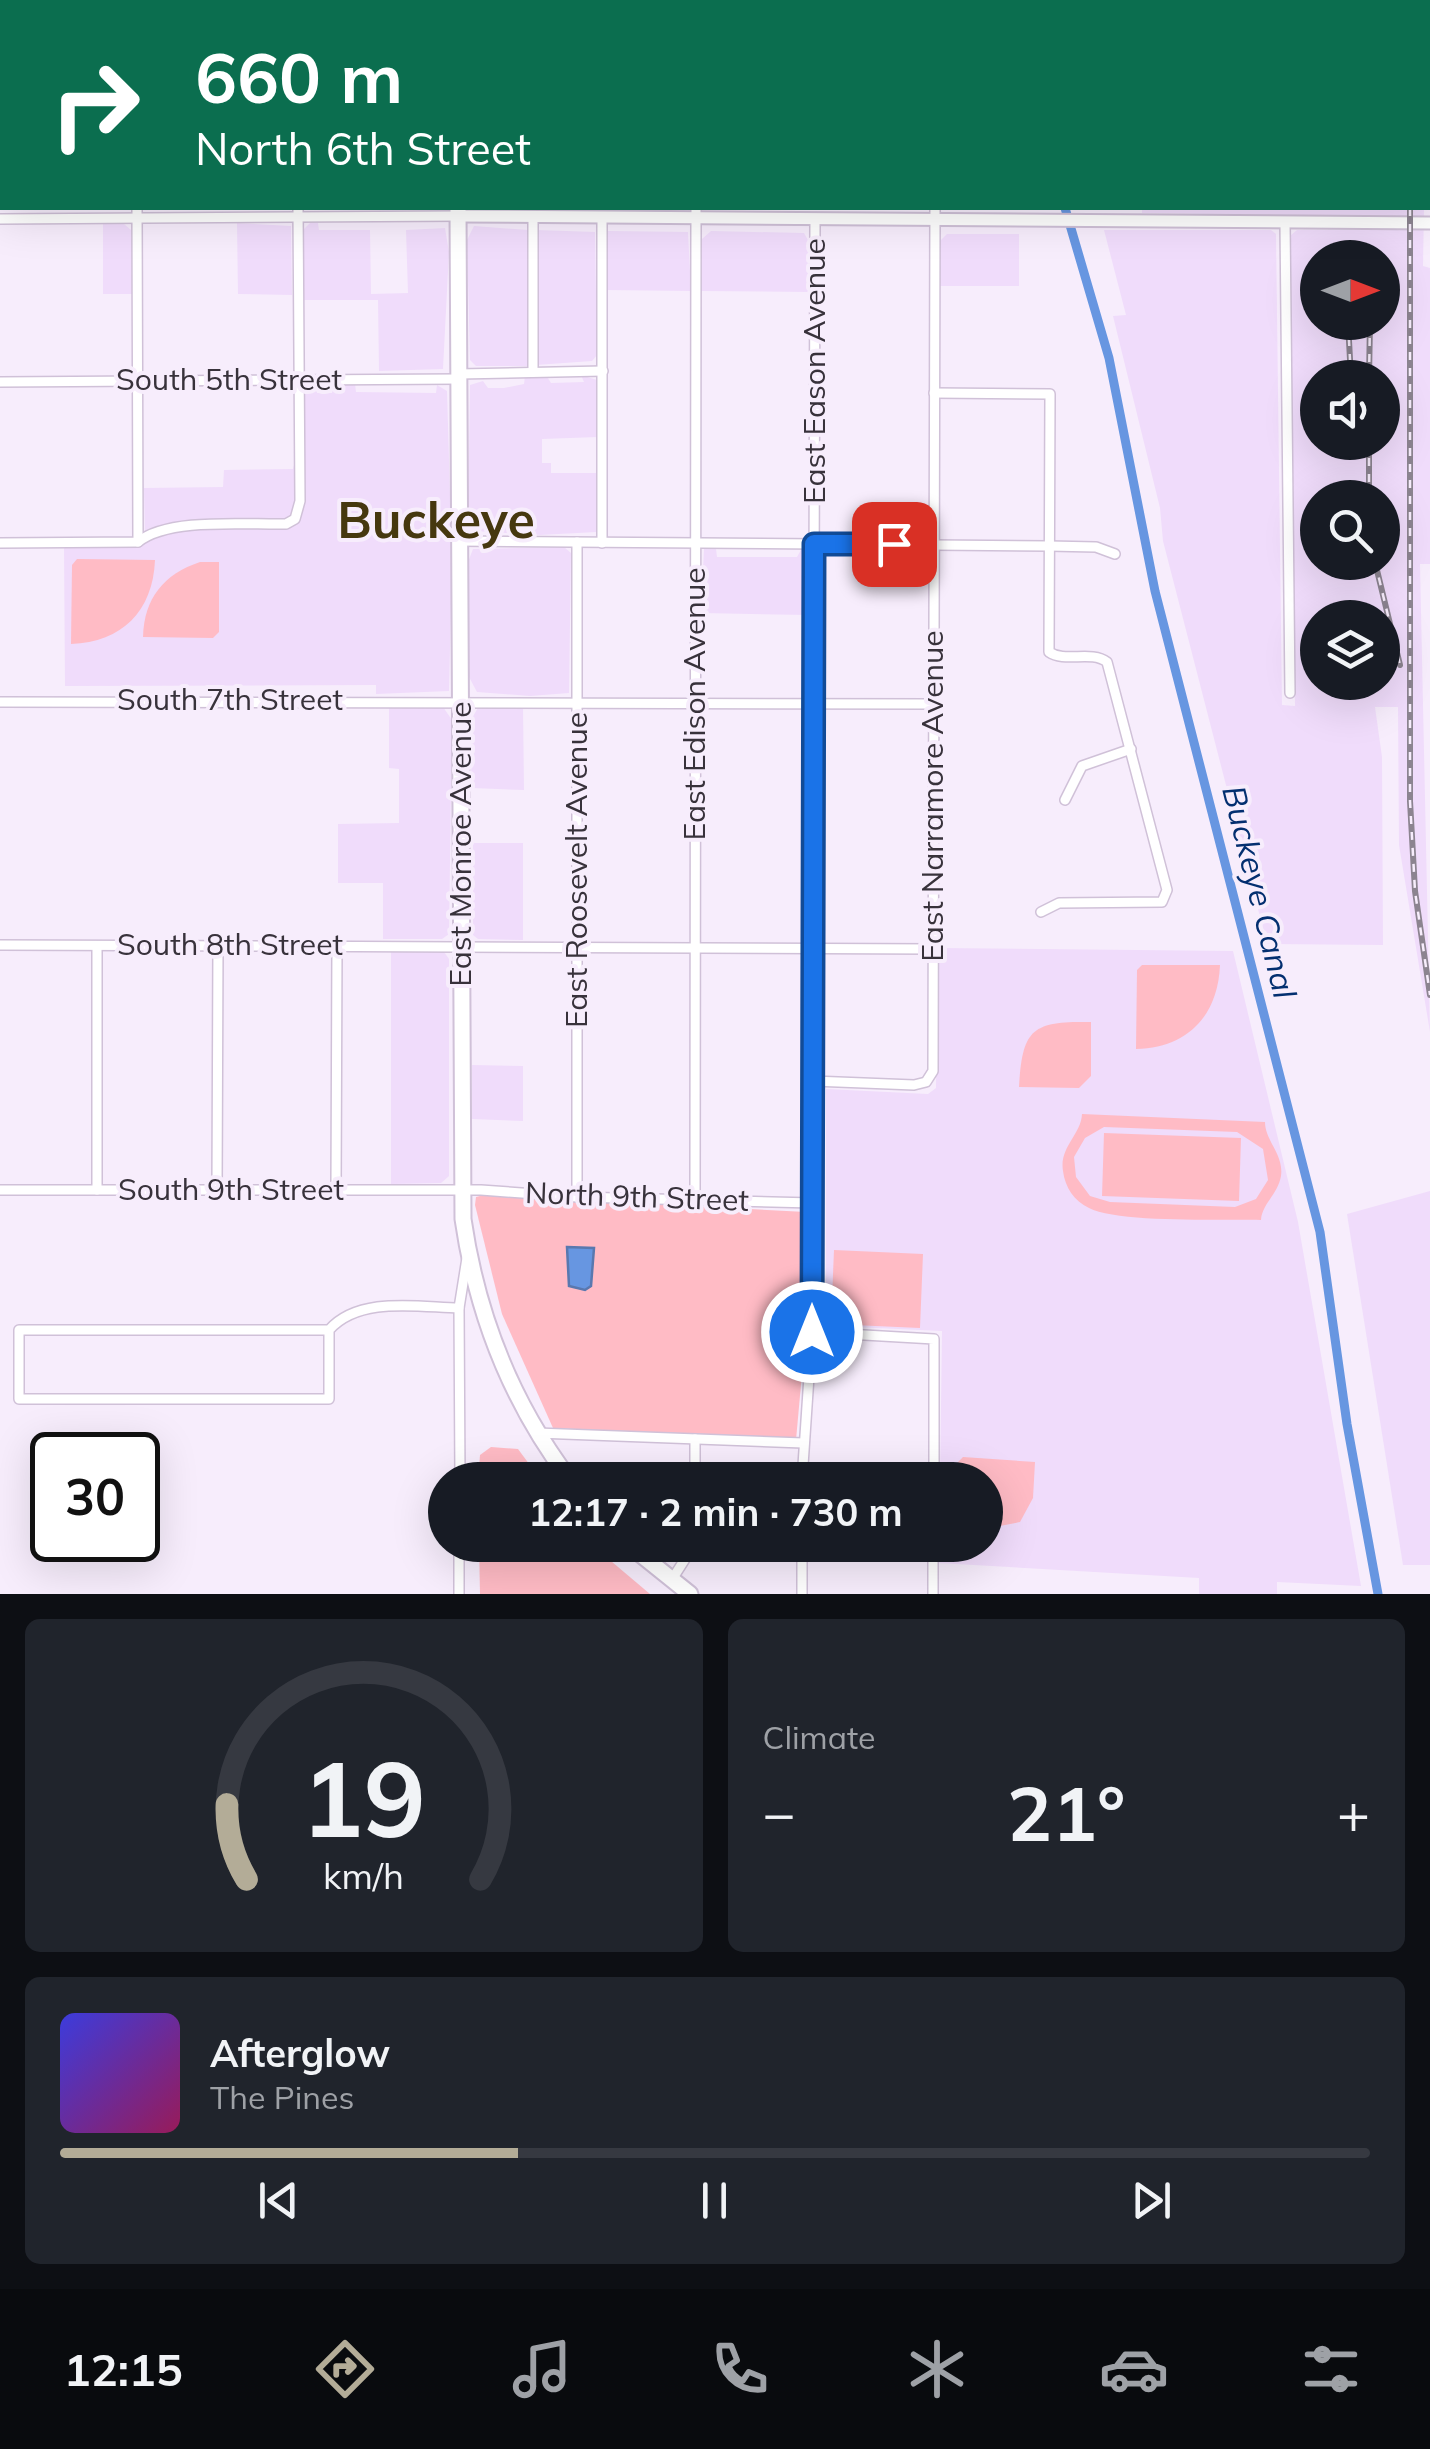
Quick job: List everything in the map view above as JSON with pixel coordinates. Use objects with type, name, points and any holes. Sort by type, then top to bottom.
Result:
[{"type":"main road","name":"East Monroe Avenue","points":[[458,212],[461,1190],[468,1250]]},
{"type":"main road","points":[[468,1250],[497,1352],[538,1433],[558,1462]]},
{"type":"main road","points":[[649,1562],[690,1594]]},
{"type":"street","points":[[860,210],[860,222]]},
{"type":"street","name":"East Narramore Avenue","points":[[813,1082],[926,1082],[933,1071],[935,210]]},
{"type":"street","points":[[137,212],[138,542]]},
{"type":"street","points":[[0,219],[137,212],[458,212],[602,218],[619,213],[778,214],[860,222],[1430,223]]},
{"type":"street","points":[[0,543],[138,542],[148,533],[186,526],[286,524],[295,520],[300,502],[298,212]]},
{"type":"street","name":"East Edison Avenue","points":[[695,1200],[696,213]]},
{"type":"street","points":[[532,372],[536,214]]},
{"type":"street","points":[[602,218],[602,542]]},
{"type":"street","name":"East Eason Avenue","points":[[802,1462],[812,1332],[815,220]]},
{"type":"street","points":[[1285,223],[1290,693]]},
{"type":"street","name":"South 5th Street","points":[[0,382],[300,380],[603,371]]},
{"type":"street","points":[[934,393],[1050,394],[1050,654],[1105,659],[1166,900],[1060,903],[1041,912]]},
{"type":"street","points":[[459,541],[1050,546],[1096,547],[1114,554]]},
{"type":"street","name":"East Roosevelt Avenue","points":[[576,1197],[578,542]]},
{"type":"street","name":"South 7th Street","points":[[0,702],[933,704]]},
{"type":"street","points":[[1064,800],[1082,766],[1131,750]]},
{"type":"street","name":"South 8th Street","points":[[0,945],[933,949]]},
{"type":"street","points":[[336,1190],[337,945]]},
{"type":"street","points":[[97,946],[97,1190]]},
{"type":"street","points":[[217,1190],[218,946]]},
{"type":"street","name":"South 9th Street","points":[[0,1190],[461,1190]]},
{"type":"street","name":"North 9th Street","points":[[461,1190],[812,1203]]},
{"type":"street","name":"East Monroe Avenue","points":[[460,1462],[459,1308],[468,1250]]},
{"type":"street","points":[[329,1330],[19,1330],[19,1399],[329,1399],[329,1330],[342,1316],[364,1308],[459,1308]]},
{"type":"street","points":[[812,1332],[934,1339],[934,1462]]},
{"type":"street","points":[[538,1433],[803,1442]]},
{"type":"street","points":[[695,1439],[696,1462]]},
{"type":"street","points":[[459,1594],[460,1562]]},
{"type":"street","points":[[671,1581],[683,1562]]},
{"type":"street","points":[[802,1562],[802,1594]]},
{"type":"street","points":[[933,1562],[933,1594]]},
{"type":"shaded area","points":[[1142,210],[1424,210],[1423,266],[1430,268],[1430,564],[1420,564],[1430,1032],[1399,845],[1398,707],[1375,707],[1382,757],[1383,945],[1267,944],[1163,541],[1160,508],[1113,316],[1126,315],[1104,230],[1271,230],[1276,234],[1282,705],[1295,706],[1290,236],[1297,230],[1399,230],[1399,217]]},
{"type":"shaded area","points":[[237,223],[291,226],[292,295],[238,294]]},
{"type":"shaded area","points":[[310,223],[318,223],[319,230],[370,230],[371,294],[408,293],[406,230],[445,228],[449,252],[443,369],[379,371],[378,300],[304,300],[304,229]]},
{"type":"shaded area","points":[[103,224],[124,224],[131,230],[132,294],[103,294]]},
{"type":"shaded area","points":[[474,226],[528,230],[529,366],[476,366],[470,360],[467,240]]},
{"type":"shaded area","points":[[537,230],[595,232],[597,355],[592,361],[536,365]]},
{"type":"shaded area","points":[[608,231],[688,232],[691,291],[605,290]]},
{"type":"shaded area","points":[[711,231],[804,233],[809,242],[809,292],[701,291],[702,239]]},
{"type":"shaded area","points":[[947,234],[1019,234],[1019,286],[940,286],[940,241]]},
{"type":"shaded area","points":[[546,375],[551,383],[584,382],[581,375],[597,380],[598,437],[542,439],[542,463],[551,463],[551,473],[598,473],[596,532],[540,535],[474,531],[468,520],[470,385],[483,381],[488,388],[504,388],[524,384],[525,376]]},
{"type":"shaded area","points":[[316,384],[317,393],[332,393],[333,384],[355,384],[356,392],[436,393],[437,385],[447,391],[452,563],[449,691],[376,694],[376,685],[65,686],[64,547],[137,547],[145,539],[144,488],[223,487],[224,470],[293,469],[294,465],[304,465],[305,391]]},
{"type":"shaded area","points":[[564,547],[571,553],[569,693],[530,696],[477,692],[469,677],[468,562],[473,549]]},
{"type":"shaded area","points":[[802,548],[809,554],[809,615],[701,613],[704,549],[716,549],[717,557],[797,557]]},
{"type":"shaded area","points":[[77,559],[155,560],[148,594],[131,620],[105,637],[71,644],[72,565]]},
{"type":"shaded area","points":[[200,562],[219,562],[219,632],[213,638],[143,637],[147,611],[158,589],[176,573]]},
{"type":"shaded area","points":[[389,705],[443,707],[452,720],[449,934],[442,939],[383,939],[383,883],[338,883],[338,824],[399,823],[399,769],[389,768]]},
{"type":"shaded area","points":[[479,706],[523,707],[524,790],[472,788],[469,723]]},
{"type":"shaded area","points":[[473,843],[523,843],[523,940],[478,939],[473,935]]},
{"type":"shaded area","points":[[937,948],[1233,951],[1298,1222],[1361,1586],[1277,1582],[1277,1594],[1199,1594],[1199,1578],[938,1563],[1003,1562],[1003,1462],[940,1462],[942,1331],[832,1326],[826,1320],[826,1089],[928,1094],[936,1088]]},
{"type":"shaded area","points":[[391,952],[444,952],[449,959],[449,1176],[441,1183],[391,1184]]},
{"type":"shaded area","points":[[1142,965],[1220,965],[1213,999],[1196,1026],[1170,1043],[1136,1049],[1137,970]]},
{"type":"shaded area","points":[[1091,1022],[1091,1076],[1079,1088],[1019,1087],[1023,1052],[1034,1032],[1056,1023]]},
{"type":"shaded area","points":[[472,1065],[523,1066],[523,1121],[472,1119]]},
{"type":"shaded area","points":[[1082,1114],[1265,1122],[1280,1161],[1281,1176],[1261,1220],[1146,1218],[1103,1213],[1079,1202],[1064,1177],[1064,1155]],"holes":[[[1104,1127],[1237,1132],[1263,1149],[1268,1180],[1256,1199],[1235,1207],[1110,1202],[1090,1196],[1076,1177],[1074,1157],[1085,1138]]]},
{"type":"shaded area","points":[[1104,1133],[1241,1138],[1239,1201],[1102,1196]]},
{"type":"shaded area","points":[[1430,1191],[1430,1565],[1403,1565],[1347,1214]]},
{"type":"shaded area","points":[[476,1197],[806,1212],[807,1318],[796,1440],[553,1428],[502,1314],[475,1205]]},
{"type":"shaded area","points":[[834,1250],[923,1254],[920,1328],[831,1324]]},
{"type":"shaded area","points":[[491,1447],[518,1449],[528,1462],[479,1462],[480,1455]]},
{"type":"shaded area","points":[[963,1457],[1035,1462],[1033,1498],[1020,1522],[1003,1525],[1003,1462],[958,1462]]},
{"type":"shaded area","points":[[479,1562],[612,1562],[650,1594],[480,1594]]},
{"type":"water","points":[[567,1247],[594,1248],[591,1286],[585,1290],[569,1286]]},
{"type":"waterway","name":"Buckeye Canal","points":[[1066,210],[1109,358],[1155,591],[1320,1232],[1347,1424],[1378,1594]]},
{"type":"railway","points":[[1410,210],[1410,801],[1415,891],[1430,995]]},
{"type":"railway","points":[[1349,340],[1350,360]]},
{"type":"railway","points":[[1369,360],[1370,340]]},
{"type":"railway","points":[[1369,460],[1369,480]]},
{"type":"railway","points":[[1379,580],[1384,600]]},
{"type":"district","name":"Buckeye","points":[[436,520]]},
{"type":"route","points":[[812,1332],[814,544],[894,544]]}]
